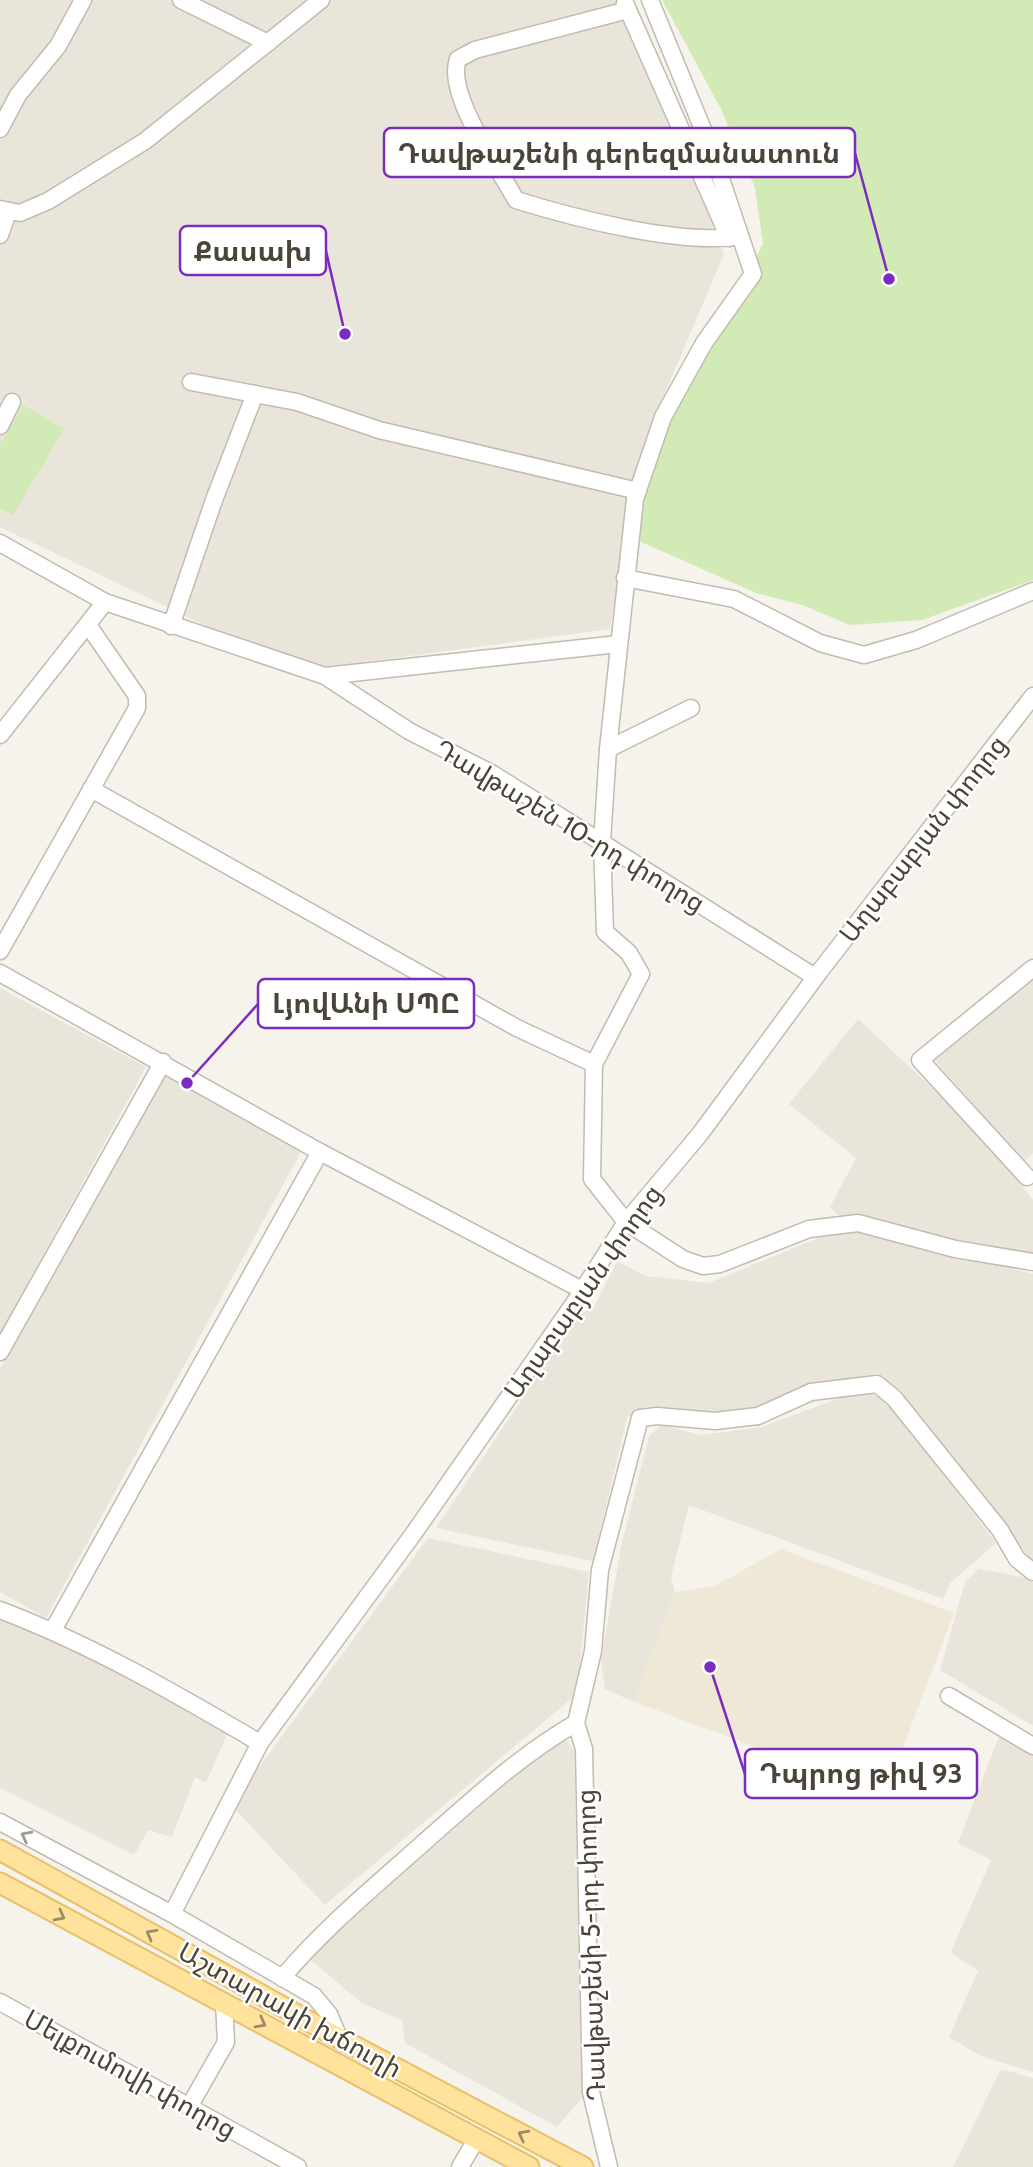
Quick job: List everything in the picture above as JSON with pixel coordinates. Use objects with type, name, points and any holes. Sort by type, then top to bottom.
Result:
[{"type":"main road","name":"Աշտարակի խճուղի","points":[[0,1850],[339,2038],[583,2167]]},
{"type":"main road","name":"Աշտարակի խճուղի","points":[[0,1883],[529,2167]]},
{"type":"street","points":[[0,128],[18,95],[58,46],[83,0]]},
{"type":"street","points":[[181,0],[268,43]]},
{"type":"street","points":[[0,235],[4,211],[20,213],[48,201],[145,141],[321,0]]},
{"type":"street","points":[[650,0],[711,149],[734,237]]},
{"type":"street","points":[[734,237],[704,240],[560,214],[516,200],[456,86],[454,70],[458,59],[475,50],[626,5],[752,274],[704,343],[663,417],[638,491],[618,644],[602,842],[605,932],[629,953],[640,974],[594,1064],[592,1179],[626,1222],[683,1259],[703,1266],[720,1264],[809,1230],[858,1223],[955,1249],[1033,1262]]},
{"type":"street","points":[[191,382],[297,402],[379,430],[638,491]]},
{"type":"street","points":[[172,626],[214,500],[255,394]]},
{"type":"street","points":[[0,426],[12,402]]},
{"type":"street","points":[[2,547],[105,602],[325,676],[618,644]]},
{"type":"street","points":[[625,578],[734,599],[820,643],[864,655],[916,640],[1033,591]]},
{"type":"street","points":[[0,735],[105,602]]},
{"type":"street","points":[[0,951],[137,708],[137,696],[88,625]]},
{"type":"street","name":"Դավթաշեն 10-րդ փողոց","points":[[325,676],[408,731],[493,774],[815,977]]},
{"type":"street","name":"Աղաբաբյան փողոց","points":[[172,1914],[260,1743],[414,1533],[626,1222],[700,1134],[815,977],[1033,696]]},
{"type":"street","points":[[608,749],[691,708]]},
{"type":"street","points":[[91,789],[517,1028],[594,1064]]},
{"type":"street","points":[[1031,1178],[920,1060],[1033,968]]},
{"type":"street","points":[[0,974],[163,1062],[320,1153],[582,1290]]},
{"type":"street","points":[[0,1352],[163,1062]]},
{"type":"street","points":[[53,1630],[320,1153]]},
{"type":"street","points":[[282,1978],[312,1942],[474,1799],[556,1734],[576,1723],[593,1651],[600,1570],[640,1418],[657,1416],[715,1420],[758,1416],[811,1392],[877,1384],[894,1398],[1000,1530],[1017,1559],[1033,1572]]},
{"type":"street","points":[[0,1610],[53,1630],[140,1673],[260,1743]]},
{"type":"street","points":[[948,1696],[1033,1746]]},
{"type":"street","name":"Դավթաշենի 5-րդ փողոց","points":[[576,1723],[584,1749],[591,2092],[609,2167]]},
{"type":"street","points":[[0,1822],[172,1914],[314,1996],[322,2005],[339,2038]]},
{"type":"street","name":"Մելքումովի փողոց","points":[[0,2002],[298,2167]]},
{"type":"street","points":[[189,2107],[226,2042],[224,2003]]},
{"type":"street","points":[[460,2167],[477,2138]]},
{"type":"shaded area","points":[[0,0],[632,0],[724,254],[656,414],[632,499],[610,629],[326,667],[238,641],[0,527]]},
{"type":"shaded area","points":[[1033,977],[1033,1153],[1024,1162],[932,1057]]},
{"type":"shaded area","points":[[0,988],[146,1067],[0,1334]]},
{"type":"shaded area","points":[[858,1019],[980,1132],[1033,1200],[1033,1256],[842,1218],[830,1207],[856,1158],[789,1104]]},
{"type":"shaded area","points":[[165,1069],[302,1150],[46,1618],[0,1592],[0,1369]]},
{"type":"shaded area","points":[[864,1232],[1033,1274],[1033,1562],[877,1373],[807,1390],[757,1414],[644,1407],[627,1418],[593,1561],[436,1528],[579,1314],[593,1309],[617,1261],[645,1276],[709,1283],[823,1236]]},
{"type":"shaded area","points":[[855,1392],[876,1395],[896,1413],[996,1543],[950,1583],[943,1599],[689,1505],[671,1577],[675,1592],[634,1702],[605,1689],[601,1660],[621,1547],[649,1436],[661,1425],[701,1435],[762,1427]]},
{"type":"shaded area","points":[[428,1538],[589,1572],[577,1694],[325,1905],[231,1805]]},
{"type":"shaded area","points":[[781,1549],[954,1613],[885,1795],[634,1702],[675,1592],[715,1586]]},
{"type":"shaded area","points":[[979,1569],[1027,1578],[1033,1583],[1033,1726],[940,1670],[965,1582]]},
{"type":"shaded area","points":[[0,1618],[53,1637],[228,1732],[206,1783],[195,1777],[172,1837],[148,1830],[134,1855],[0,1788]]},
{"type":"shaded area","points":[[999,1736],[1033,1755],[1033,2072],[981,2056],[949,2037],[978,1971],[951,1952],[991,1860],[958,1843]]},
{"type":"shaded area","points":[[566,1739],[574,1751],[583,2097],[557,2127],[405,2043],[402,2020],[363,2004],[308,1958],[488,1794]]},
{"type":"shaded area","points":[[1001,2069],[1033,2078],[1033,2167],[953,2167]]},
{"type":"green space","points":[[662,0],[1033,0],[1033,580],[922,620],[850,625],[802,605],[756,593],[639,541],[649,458],[763,244],[755,188],[721,109]]},
{"type":"green space","points":[[23,405],[64,429],[13,515],[0,508],[0,444]]},
{"type":"place","name":"Դավթաշենի գերեզմանատուն","points":[[889,279]]},
{"type":"place","name":"Քասախ","points":[[345,334]]},
{"type":"place","name":"ԼյովԱնի ՍՊԸ","points":[[187,1083]]},
{"type":"place","name":"Դպրոց թիվ 93","points":[[710,1667]]}]
